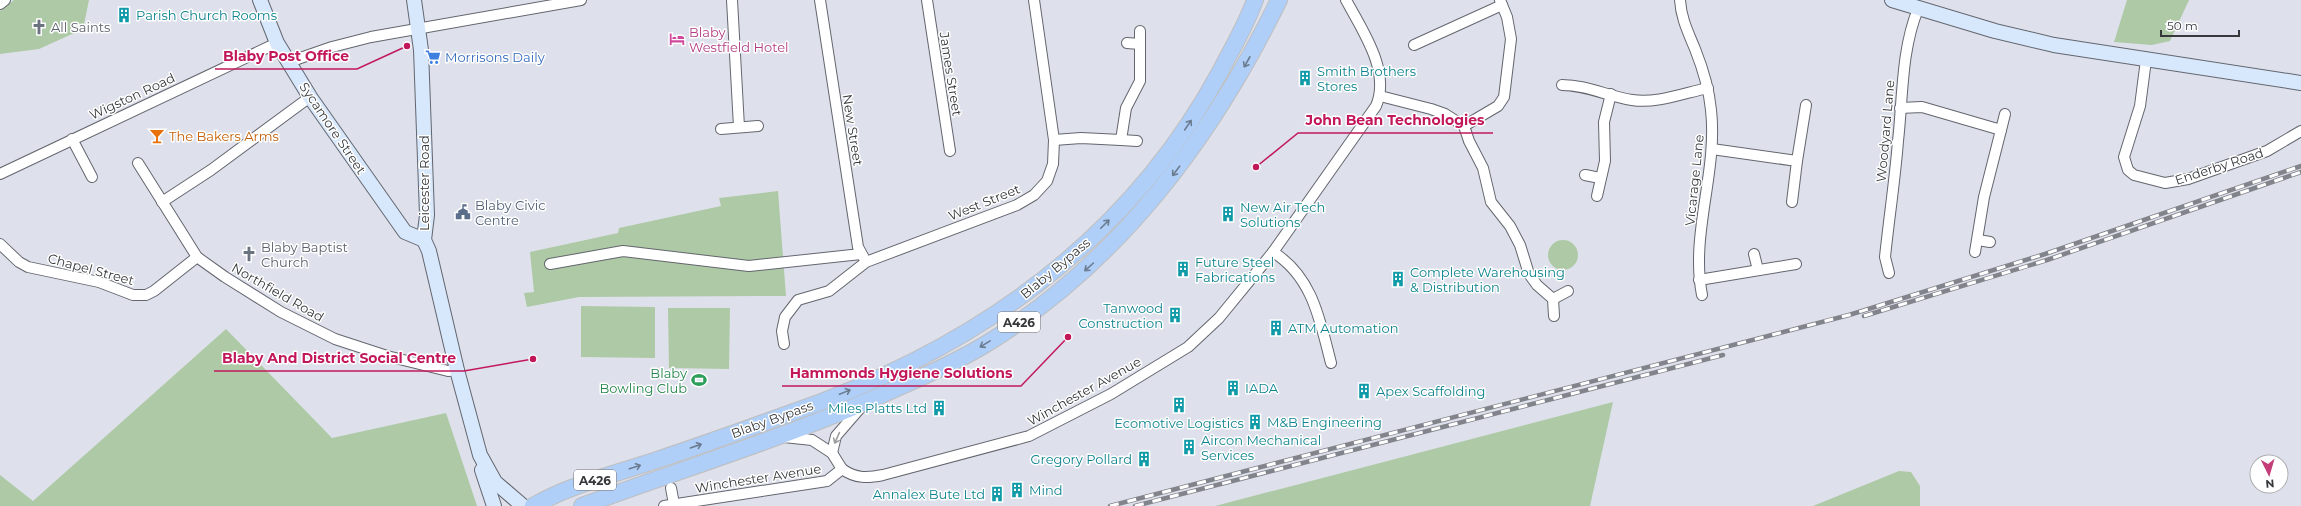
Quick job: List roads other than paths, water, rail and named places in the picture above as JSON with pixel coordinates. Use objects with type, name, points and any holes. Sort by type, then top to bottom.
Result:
[{"type":"main road","name":"Blaby Bypass","points":[[533,506],[600,478],[795,412],[893,373],[946,345],[1013,303],[1070,257],[1120,210],[1145,181],[1177,140],[1207,95],[1247,21],[1255,0]]},
{"type":"main road","name":"Blaby Bypass","points":[[582,506],[778,437],[864,403],[947,365],[985,344],[1050,299],[1103,254],[1161,191],[1194,147],[1224,102],[1279,0]]},
{"type":"street","points":[[0,4],[5,0]]},
{"type":"street","name":"Sycamore Street","points":[[260,0],[277,43],[310,97],[405,232],[424,240]]},
{"type":"street","name":"Leicester Road","points":[[414,0],[421,50],[426,199],[426,228],[424,240],[429,251],[457,370],[480,455],[485,481],[494,506]]},
{"type":"street","points":[[289,62],[332,47],[418,28],[562,2],[581,0]]},
{"type":"street","points":[[732,0],[739,128]]},
{"type":"street","name":"New Street","points":[[820,0],[858,248],[863,258]]},
{"type":"street","name":"James Street","points":[[927,0],[950,151]]},
{"type":"street","name":"West Street","points":[[863,258],[1026,200],[1047,181],[1053,164],[1054,140],[1034,0]]},
{"type":"street","name":"Winchester Avenue","points":[[778,437],[812,440],[832,453],[842,469],[850,474],[868,478],[1028,436],[1111,394],[1188,347],[1219,318],[1273,252],[1376,106],[1380,96],[1380,76],[1370,48],[1346,0]]},
{"type":"street","name":"Vicarage Lane","points":[[1680,0],[1683,21],[1701,65],[1708,88],[1712,110],[1712,149],[1698,266],[1702,294]]},
{"type":"street","points":[[1892,0],[1920,4],[2054,45],[2146,60],[2301,82]]},
{"type":"street","points":[[1414,45],[1501,3],[1507,17],[1511,39],[1504,97],[1498,106],[1464,126]]},
{"type":"street","name":"Woodyard Lane","points":[[1889,274],[1885,257],[1899,140],[1900,108],[1910,33],[1920,4]]},
{"type":"street","points":[[1121,140],[1126,108],[1140,82],[1140,31]]},
{"type":"street","name":"Wigston Road","points":[[0,174],[277,43]]},
{"type":"street","points":[[1127,43],[1140,44]]},
{"type":"street","name":"Enderby Road","points":[[2146,60],[2140,106],[2124,157],[2128,170],[2134,174],[2165,183],[2188,179],[2267,151],[2301,132]]},
{"type":"street","points":[[1562,85],[1584,86],[1632,100],[1653,100],[1708,88]]},
{"type":"street","points":[[1597,196],[1605,161],[1604,122],[1611,94]]},
{"type":"street","points":[[1380,96],[1431,109],[1445,114],[1464,126],[1483,168],[1491,202],[1512,229],[1520,245],[1529,274],[1537,285],[1552,299],[1554,316]]},
{"type":"street","points":[[162,202],[211,170],[310,97]]},
{"type":"street","points":[[1792,202],[1806,105]]},
{"type":"street","points":[[1900,108],[1922,107],[2001,130]]},
{"type":"street","points":[[1975,252],[1984,197],[2005,114]]},
{"type":"street","points":[[721,129],[758,126]]},
{"type":"street","points":[[1054,140],[1081,138],[1137,142]]},
{"type":"street","points":[[72,139],[92,177]]},
{"type":"street","points":[[1712,149],[1797,161]]},
{"type":"street","name":"Northfield Road","points":[[138,163],[197,257],[281,312],[335,339],[387,356],[448,371],[457,370]]},
{"type":"street","points":[[1585,175],[1600,178]]},
{"type":"street","points":[[1978,240],[1990,242]]},
{"type":"street","name":"Chapel Street","points":[[0,244],[19,262],[28,267],[99,282],[133,295],[146,295],[154,291],[197,257]]},
{"type":"street","points":[[550,264],[623,251],[749,266],[863,258]]},
{"type":"street","points":[[1273,252],[1295,270],[1308,289],[1316,307],[1331,363]]},
{"type":"street","points":[[1754,254],[1758,270]]},
{"type":"street","points":[[1874,258],[1885,257]]},
{"type":"street","points":[[784,344],[782,331],[785,317],[798,300],[828,291],[863,258]]},
{"type":"street","points":[[1699,280],[1796,264]]},
{"type":"street","points":[[1552,299],[1568,291]]},
{"type":"street","name":"Winchester Avenue","points":[[832,453],[836,436],[864,403]]},
{"type":"street","name":"Leicester Road","points":[[480,455],[495,482],[523,506]]},
{"type":"street","name":"Winchester Avenue","points":[[671,488],[669,505],[827,481],[842,469]]},
{"type":"railway","points":[[1110,506],[1849,315],[2045,254],[2301,166]]},
{"type":"railway","points":[[1864,316],[2047,260],[2301,172]]},
{"type":"railway","points":[[1135,506],[1723,355]]},
{"type":"place","name":"Parish Church Rooms","points":[[124,15]]},
{"type":"place","name":"All Saints","points":[[39,27]]},
{"type":"place","name":"Blaby Westfield Hotel","points":[[677,39]]},
{"type":"place","name":"Blaby Post Office","points":[[407,46]]},
{"type":"place","name":"Morrisons Daily","points":[[433,57]]},
{"type":"place","name":"Smith Brothers Stores","points":[[1305,78]]},
{"type":"place","name":"The Bakers Arms","points":[[157,136]]},
{"type":"place","name":"John Bean Technologies","points":[[1256,167]]},
{"type":"place","name":"Blaby Civic Centre","points":[[463,212]]},
{"type":"place","name":"New Air Tech Solutions","points":[[1228,214]]},
{"type":"place","name":"Blaby Baptist Church","points":[[249,254]]},
{"type":"place","name":"Future Steel Fabrications","points":[[1183,269]]},
{"type":"place","name":"Complete Warehousing & Distribution","points":[[1398,279]]},
{"type":"place","name":"Tanwood Construction","points":[[1175,315]]},
{"type":"place","name":"ATM Automation","points":[[1276,328]]},
{"type":"place","name":"Hammonds Hygiene Solutions","points":[[1068,337]]},
{"type":"place","name":"Blaby And District Social Centre","points":[[533,359]]},
{"type":"place","name":"Blaby Bowling Club","points":[[699,380]]},
{"type":"place","name":"IADA","points":[[1233,388]]},
{"type":"place","name":"Apex Scaffolding","points":[[1364,391]]},
{"type":"place","name":"Ecomotive Logistics","points":[[1179,405]]},
{"type":"place","name":"Miles Platts Ltd","points":[[939,408]]},
{"type":"place","name":"M&B Engineering","points":[[1255,422]]},
{"type":"place","name":"Aircon Mechanical Services","points":[[1189,447]]},
{"type":"place","name":"Gregory Pollard","points":[[1144,459]]},
{"type":"place","name":"Mind","points":[[1017,490]]},
{"type":"place","name":"Annalex Bute Ltd","points":[[997,494]]}]
